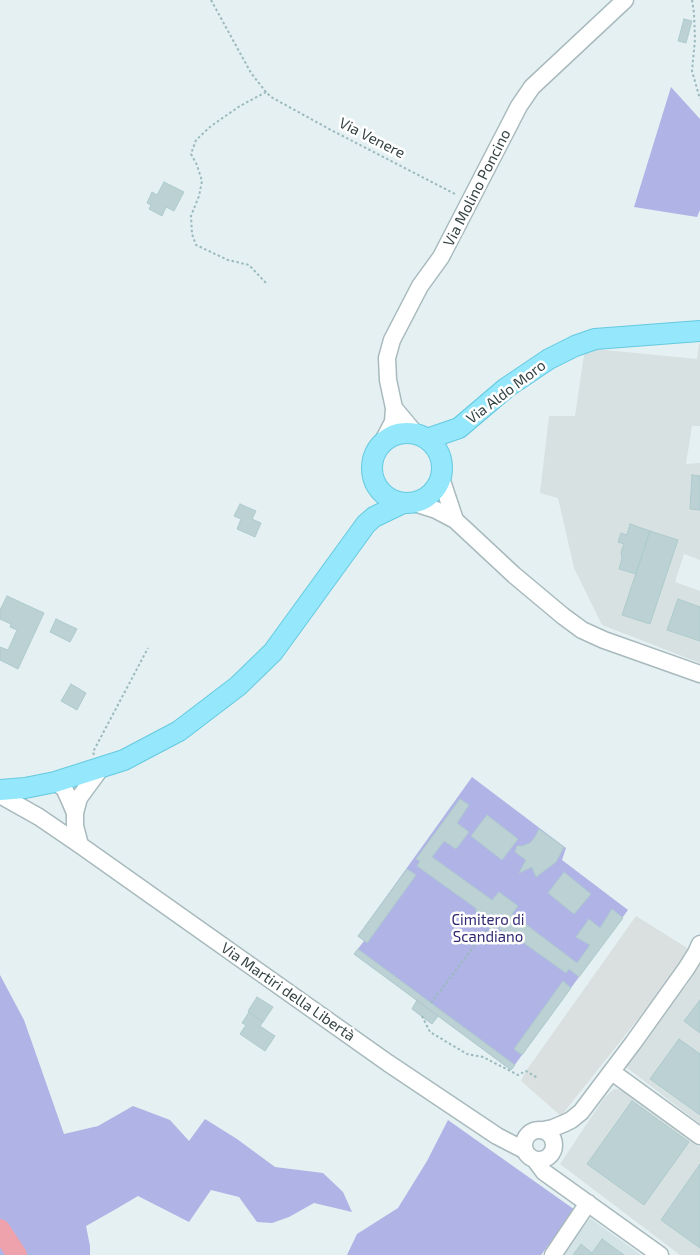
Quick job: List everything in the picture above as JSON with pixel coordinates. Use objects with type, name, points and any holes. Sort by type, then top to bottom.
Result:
[{"type":"main road","name":"Via Aldo Moro","points":[[442,473],[449,448],[459,428],[506,388],[549,359],[595,339],[700,331]]},
{"type":"main road","name":"Via Aldo Moro","points":[[421,436],[459,428]]},
{"type":"main road","points":[[0,790],[25,788],[55,782],[124,760],[179,731],[238,686],[273,652],[366,524],[374,517],[423,499],[431,494],[437,486],[442,473],[440,455],[433,443],[421,436],[406,432],[397,434],[382,443],[373,459],[372,468],[376,485],[385,495],[397,502],[409,503]]},
{"type":"main road","points":[[366,524],[372,507],[376,485]]},
{"type":"street","name":"Via Molino Poncino","points":[[382,443],[392,422],[394,408],[388,380],[387,358],[392,340],[420,286],[441,256],[520,106],[532,87],[625,0]]},
{"type":"street","name":"Via Molino Poncino","points":[[394,408],[421,436]]},
{"type":"street","points":[[442,473],[455,520]]},
{"type":"street","points":[[409,503],[436,510],[455,520],[528,586],[582,630],[604,640],[700,674]]},
{"type":"street","points":[[80,845],[75,826],[75,813],[79,798],[102,768]]},
{"type":"street","points":[[55,782],[64,788],[75,813]]},
{"type":"street","name":"Via Martiri della Libertà","points":[[0,795],[39,817],[80,845],[388,1063],[497,1136],[540,1155]]},
{"type":"street","points":[[536,1131],[524,1140],[540,1155],[580,1112],[612,1072],[686,969],[700,944]]},
{"type":"street","points":[[612,1072],[700,1136]]},
{"type":"street","points":[[497,1136],[516,1136],[553,1128],[571,1120]]},
{"type":"street","name":"Via Martiri della Libertà","points":[[536,1131],[551,1135],[553,1140],[540,1155]]},
{"type":"street","name":"Via Martiri della Libertà","points":[[540,1155],[544,1172],[660,1255]]},
{"type":"street","points":[[553,1255],[588,1203]]},
{"type":"path","name":"Via Venere","points":[[211,0],[251,73],[271,97],[470,202]]},
{"type":"path","points":[[692,0],[695,39],[692,71],[700,99]]},
{"type":"path","points":[[266,92],[240,106],[211,126],[196,140],[191,154],[202,181],[199,196],[191,216],[192,234],[196,245],[228,260],[249,265],[266,283]]},
{"type":"path","points":[[102,768],[93,752],[148,648]]},
{"type":"path","points":[[431,1003],[487,929]]},
{"type":"path","points":[[422,1016],[430,1032],[467,1054],[483,1056],[518,1075],[526,1071],[538,1078]]},
{"type":"shaded area","points":[[699,344],[700,426],[692,426],[686,464],[700,463],[700,560],[684,554],[675,582],[700,591],[700,663],[602,625],[574,568],[558,498],[540,493],[549,416],[575,416],[585,348],[697,359]]},
{"type":"shaded area","points":[[636,916],[692,951],[561,1116],[521,1081],[526,1071]]},
{"type":"shaded area","points":[[700,964],[700,1124],[626,1067],[659,1017],[687,985]]},
{"type":"shaded area","points":[[614,1089],[624,1090],[700,1147],[700,1255],[680,1255],[560,1164],[604,1098]]},
{"type":"shaded area","points":[[590,1218],[641,1255],[562,1255]]},
{"type":"green space","points":[[671,87],[700,119],[700,210],[697,217],[634,207]]},
{"type":"green space","name":"Cimitero di Scandiano","points":[[472,777],[566,848],[562,860],[628,910],[511,1070],[438,1016],[432,1024],[412,1009],[417,1000],[354,954],[364,941],[358,936]]},
{"type":"green space","points":[[0,975],[24,1020],[64,1134],[98,1126],[133,1106],[170,1120],[189,1141],[205,1119],[237,1139],[275,1167],[323,1173],[343,1192],[352,1212],[314,1203],[289,1217],[272,1223],[257,1222],[239,1197],[211,1190],[189,1222],[138,1196],[86,1226],[90,1255],[0,1255]]},
{"type":"green space","points":[[448,1120],[575,1210],[541,1255],[347,1255],[357,1234],[398,1208],[427,1161]]},
{"type":"building","points":[[684,19],[692,21],[686,43],[678,41]]},
{"type":"building","points":[[164,182],[184,192],[174,211],[166,207],[162,216],[149,209],[151,205],[147,203],[152,192],[157,195]]},
{"type":"building","points":[[692,475],[700,476],[700,510],[690,509]]},
{"type":"building","points":[[240,504],[256,511],[252,519],[261,523],[255,537],[237,529],[241,519],[234,516]]},
{"type":"building","points":[[630,524],[650,531],[636,574],[619,569],[624,544],[618,542],[621,533],[627,535]]},
{"type":"building","points":[[650,531],[678,540],[650,624],[622,615]]},
{"type":"building","points":[[7,596],[44,613],[18,669],[0,660],[0,647],[8,650],[17,630],[10,627],[11,624],[0,619],[0,610]]},
{"type":"building","points":[[678,599],[700,607],[700,641],[667,630]]},
{"type":"building","points":[[56,619],[77,629],[70,642],[50,632]]},
{"type":"building","points":[[71,684],[86,693],[77,710],[61,701]]},
{"type":"building","points":[[460,799],[469,805],[457,823],[469,832],[456,849],[444,841],[432,857],[492,900],[499,892],[518,906],[512,914],[577,963],[590,945],[576,937],[589,919],[600,928],[612,909],[623,918],[579,977],[569,969],[566,973],[507,931],[505,933],[496,926],[493,931],[482,922],[485,918],[475,910],[477,909],[417,866],[420,861],[416,859]]},
{"type":"building","points":[[487,815],[518,839],[502,860],[471,836]]},
{"type":"building","points":[[539,829],[564,847],[556,862],[536,877],[532,867],[519,873],[526,860],[515,852],[517,846],[530,843]]},
{"type":"building","points":[[407,869],[416,875],[367,943],[358,936]]},
{"type":"building","points":[[564,872],[591,894],[574,914],[548,893]]},
{"type":"building","points":[[358,949],[515,1065],[511,1070],[354,954]]},
{"type":"building","points":[[563,981],[571,988],[522,1055],[514,1049]]},
{"type":"building","points":[[257,997],[273,1007],[263,1022],[248,1011]]},
{"type":"building","points":[[417,1000],[438,1016],[432,1024],[412,1009]]},
{"type":"building","points":[[700,1000],[700,1033],[684,1021]]},
{"type":"building","points":[[249,1012],[263,1022],[260,1026],[275,1036],[265,1051],[240,1034],[246,1025],[242,1023]]},
{"type":"building","points":[[679,1039],[700,1054],[700,1115],[650,1079]]},
{"type":"building","points":[[632,1101],[689,1142],[644,1205],[587,1164]]},
{"type":"building","points":[[700,1164],[700,1248],[661,1220]]},
{"type":"building","points":[[602,1239],[624,1255],[573,1255],[581,1244],[592,1253]]},
{"type":"waterway","points":[[0,1229],[17,1255]]}]
